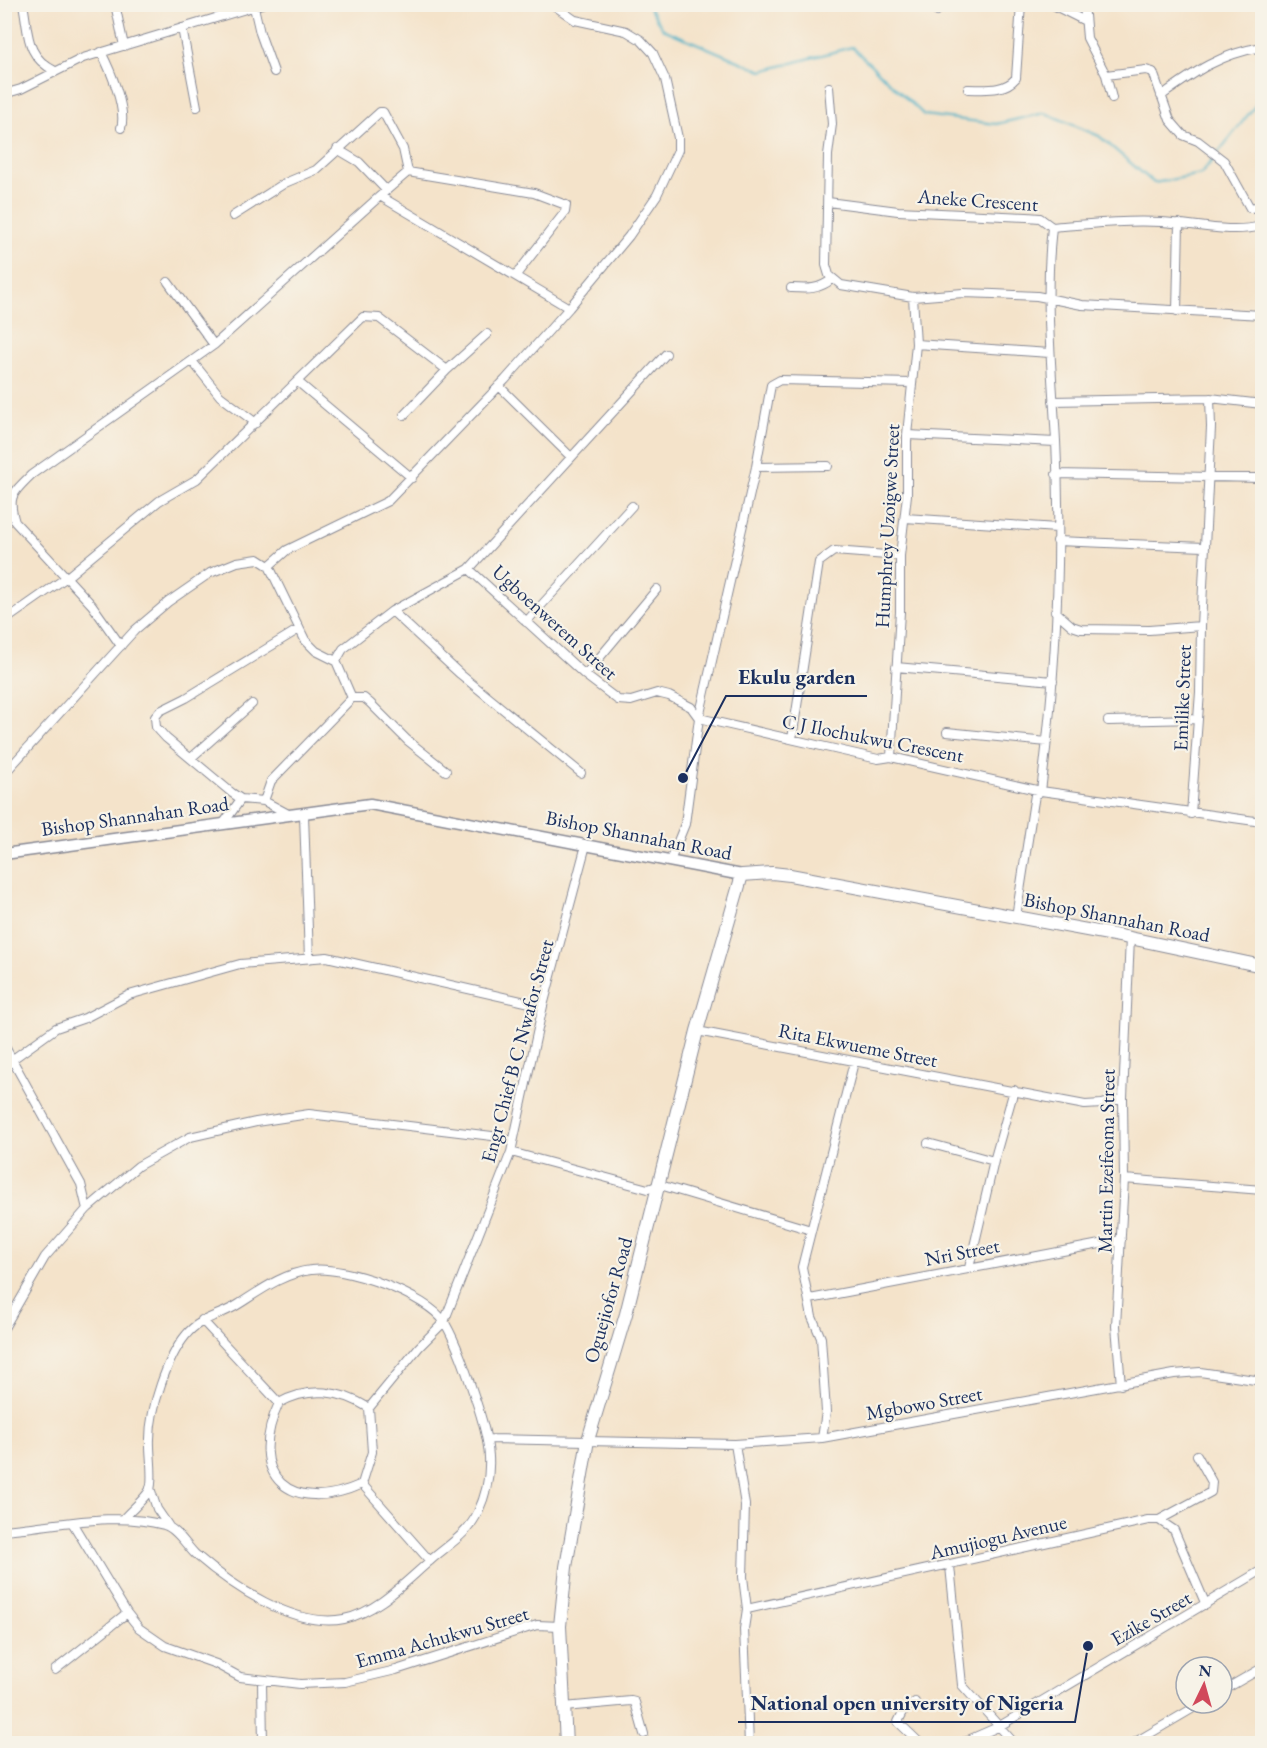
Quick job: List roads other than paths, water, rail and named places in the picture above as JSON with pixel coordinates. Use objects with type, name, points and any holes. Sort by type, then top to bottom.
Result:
[{"type":"main road","name":"Bishop Shannahan Road","points":[[742,875],[772,873],[790,875],[1130,938],[1263,966]]},
{"type":"main road","name":"Oguejiofor Road","points":[[566,1743],[560,1626],[566,1567],[588,1440],[660,1185],[697,1031],[742,875]]},
{"type":"street","points":[[23,4],[32,51],[39,63],[55,71]]},
{"type":"street","points":[[115,4],[124,46]]},
{"type":"street","points":[[269,566],[287,550],[388,501],[499,386],[568,308],[650,207],[678,150],[678,138],[665,79],[653,53],[640,40],[626,31],[575,20],[552,4]]},
{"type":"street","points":[[968,89],[995,90],[1011,84],[1016,78],[1021,4]]},
{"type":"street","points":[[1051,4],[1085,21]]},
{"type":"street","points":[[1084,4],[1085,21],[1092,51],[1106,75],[1112,98]]},
{"type":"street","points":[[4,94],[21,89],[55,71],[101,52],[258,6],[260,33],[274,72]]},
{"type":"street","points":[[182,28],[197,107]]},
{"type":"street","points":[[1161,96],[1218,58],[1263,47]]},
{"type":"street","points":[[101,52],[114,75],[123,119],[121,128]]},
{"type":"street","points":[[1106,75],[1150,71],[1170,120],[1177,129],[1210,149],[1224,161],[1250,208],[1260,207],[1263,219]]},
{"type":"street","points":[[829,87],[832,124],[826,265],[832,279],[841,285],[913,297],[963,293],[1036,296],[1082,305],[1263,315]]},
{"type":"street","points":[[233,216],[285,183],[316,170],[377,113],[383,112],[403,149],[408,172]]},
{"type":"street","points":[[337,149],[359,162],[383,193],[568,308]]},
{"type":"street","points":[[121,646],[92,605],[15,522],[10,506],[13,492],[31,475],[214,345],[408,172],[534,194],[566,205],[565,212],[516,275]]},
{"type":"street","name":"Aneke Crescent","points":[[828,202],[898,211],[1027,216],[1041,218],[1052,227],[1050,353],[1056,442],[1057,528],[1053,681],[1041,791],[1035,795],[1016,917]]},
{"type":"street","points":[[1052,227],[1107,222],[1179,223],[1239,231],[1263,226]]},
{"type":"street","points":[[1178,311],[1179,223]]},
{"type":"street","points":[[791,288],[812,289],[824,286],[832,279]]},
{"type":"street","points":[[168,282],[214,345]]},
{"type":"street","name":"Humphrey Uzoigwe Street","points":[[891,757],[900,556],[905,519],[907,435],[916,344],[913,297]]},
{"type":"street","points":[[4,621],[67,577],[159,501],[197,479],[363,317],[379,318],[447,370]]},
{"type":"street","points":[[404,415],[447,370],[487,334]]},
{"type":"street","points":[[916,344],[1050,353]]},
{"type":"street","points":[[469,569],[666,354]]},
{"type":"street","points":[[192,361],[220,396],[256,423]]},
{"type":"street","points":[[670,861],[685,824],[699,718],[756,467],[771,384],[780,380],[911,383]]},
{"type":"street","points":[[298,382],[412,478]]},
{"type":"street","points":[[499,386],[571,457]]},
{"type":"street","points":[[1053,401],[1210,399],[1263,404]]},
{"type":"street","points":[[1200,626],[1209,475],[1210,399]]},
{"type":"street","points":[[907,435],[1056,442]]},
{"type":"street","points":[[756,467],[828,466]]},
{"type":"street","points":[[1056,474],[1209,475],[1263,478]]},
{"type":"street","points":[[526,622],[632,506]]},
{"type":"street","points":[[905,519],[1057,528]]},
{"type":"street","points":[[1057,541],[1204,547]]},
{"type":"street","points":[[792,739],[819,562],[834,551],[900,556]]},
{"type":"street","points":[[4,774],[121,646],[168,602],[210,573],[237,562],[253,559],[263,561],[269,566],[299,629],[316,651],[336,661],[352,698]]},
{"type":"street","name":"Ugboenwerem Street","points":[[336,661],[343,649],[392,611],[469,569],[585,675],[624,702],[648,694],[669,696],[691,707],[699,718]]},
{"type":"street","points":[[585,675],[657,589]]},
{"type":"street","points":[[392,611],[460,674],[581,773]]},
{"type":"street","name":"Emilike Street","points":[[1055,611],[1072,626],[1081,629],[1149,630],[1200,626],[1198,719],[1191,814]]},
{"type":"street","points":[[290,815],[264,801],[241,800],[166,738],[156,727],[155,717],[160,711],[186,698],[299,629]]},
{"type":"street","points":[[896,667],[1053,681]]},
{"type":"street","points":[[264,801],[271,781],[352,698],[364,698],[407,740],[446,771]]},
{"type":"street","points":[[191,758],[252,704]]},
{"type":"street","name":"C J Ilochukwu Crescent","points":[[699,718],[878,759],[891,757],[1041,791],[1191,814],[1263,822]]},
{"type":"street","points":[[1108,721],[1198,719]]},
{"type":"street","points":[[946,732],[1047,742]]},
{"type":"street","points":[[223,824],[241,800]]},
{"type":"street","name":"Bishop Shannahan Road","points":[[4,854],[290,815],[304,815],[370,804],[586,849],[670,861],[742,875]]},
{"type":"street","points":[[304,815],[309,959]]},
{"type":"street","name":"Engr Chief B C Nwafor Street","points":[[444,1322],[511,1152],[511,1141],[543,1006],[586,849]]},
{"type":"street","name":"Martin Ezeifeoma Street","points":[[1121,1385],[1116,1326],[1124,1179],[1123,1098],[1130,938]]},
{"type":"street","points":[[4,1068],[56,1028],[85,1018],[129,995],[240,964],[327,957],[543,1006]]},
{"type":"street","name":"Rita Ekwueme Street","points":[[697,1031],[1085,1105],[1102,1104],[1123,1098]]},
{"type":"street","points":[[4,1045],[81,1184],[87,1209]]},
{"type":"street","points":[[822,1438],[826,1412],[821,1338],[812,1317],[810,1299],[803,1282],[802,1267],[854,1062]]},
{"type":"street","points":[[969,1268],[994,1161],[1014,1090]]},
{"type":"street","points":[[4,1328],[45,1257],[87,1209],[138,1166],[190,1137],[256,1122],[309,1114],[492,1136],[511,1141]]},
{"type":"street","points":[[928,1143],[994,1161]]},
{"type":"street","points":[[511,1152],[648,1189],[660,1185],[811,1230]]},
{"type":"street","points":[[1124,1179],[1263,1190]]},
{"type":"street","name":"Nri Street","points":[[810,1299],[1120,1239]]},
{"type":"street","points":[[330,1269],[393,1289],[434,1311],[444,1322],[469,1381],[489,1439],[488,1478],[477,1516],[463,1535],[402,1587],[358,1614],[344,1619],[323,1620],[295,1614],[258,1599],[193,1551],[169,1526],[157,1509],[150,1488],[152,1410],[175,1353],[185,1335],[202,1320],[229,1311],[285,1276],[310,1270],[330,1269]]},
{"type":"street","points":[[202,1320],[279,1403]]},
{"type":"street","points":[[369,1408],[342,1395],[311,1391],[300,1393],[279,1403],[273,1416],[267,1454],[272,1471],[285,1486],[298,1495],[318,1497],[341,1493],[362,1484],[372,1452],[369,1408],[419,1347],[444,1322]]},
{"type":"street","name":"Mgbowo Street","points":[[489,1439],[735,1444],[822,1438],[1200,1372],[1263,1381]]},
{"type":"street","points":[[735,1444],[745,1505],[743,1577],[747,1610],[744,1629],[749,1743]]},
{"type":"street","points":[[1197,1455],[1212,1482],[1211,1492],[1159,1520],[1174,1530],[1206,1605]]},
{"type":"street","points":[[362,1484],[430,1561]]},
{"type":"street","points":[[125,1517],[150,1488]]},
{"type":"street","points":[[4,1530],[125,1517],[169,1526]]},
{"type":"street","name":"Amujiogu Avenue","points":[[747,1610],[1148,1520],[1159,1520]]},
{"type":"street","name":"Emma Achukwu Street","points":[[74,1524],[127,1613],[139,1628],[165,1646],[216,1664],[240,1677],[262,1682],[300,1684],[345,1682],[396,1670],[537,1625],[560,1626]]},
{"type":"street","points":[[950,1566],[962,1685],[1015,1743]]},
{"type":"street","name":"Ezike Street","points":[[959,1743],[998,1727],[1263,1570]]},
{"type":"street","points":[[55,1671],[127,1613]]},
{"type":"street","points":[[1234,1684],[1263,1668]]},
{"type":"street","points":[[262,1682],[263,1743]]},
{"type":"street","points":[[564,1707],[635,1702],[644,1734]]},
{"type":"street","points":[[915,1702],[904,1710],[898,1722],[921,1743]]},
{"type":"street","points":[[1132,1743],[1181,1715]]},
{"type":"waterway","points":[[647,4],[663,29],[762,71],[852,47],[924,115],[996,124],[1045,113],[1099,136],[1154,183],[1201,174],[1214,158]]},
{"type":"waterway","points":[[1217,154],[1262,97]]},
{"type":"place","name":"Ekulu garden","points":[[683,778]]},
{"type":"place","name":"National open university of Nigeria","points":[[1088,1646]]}]
